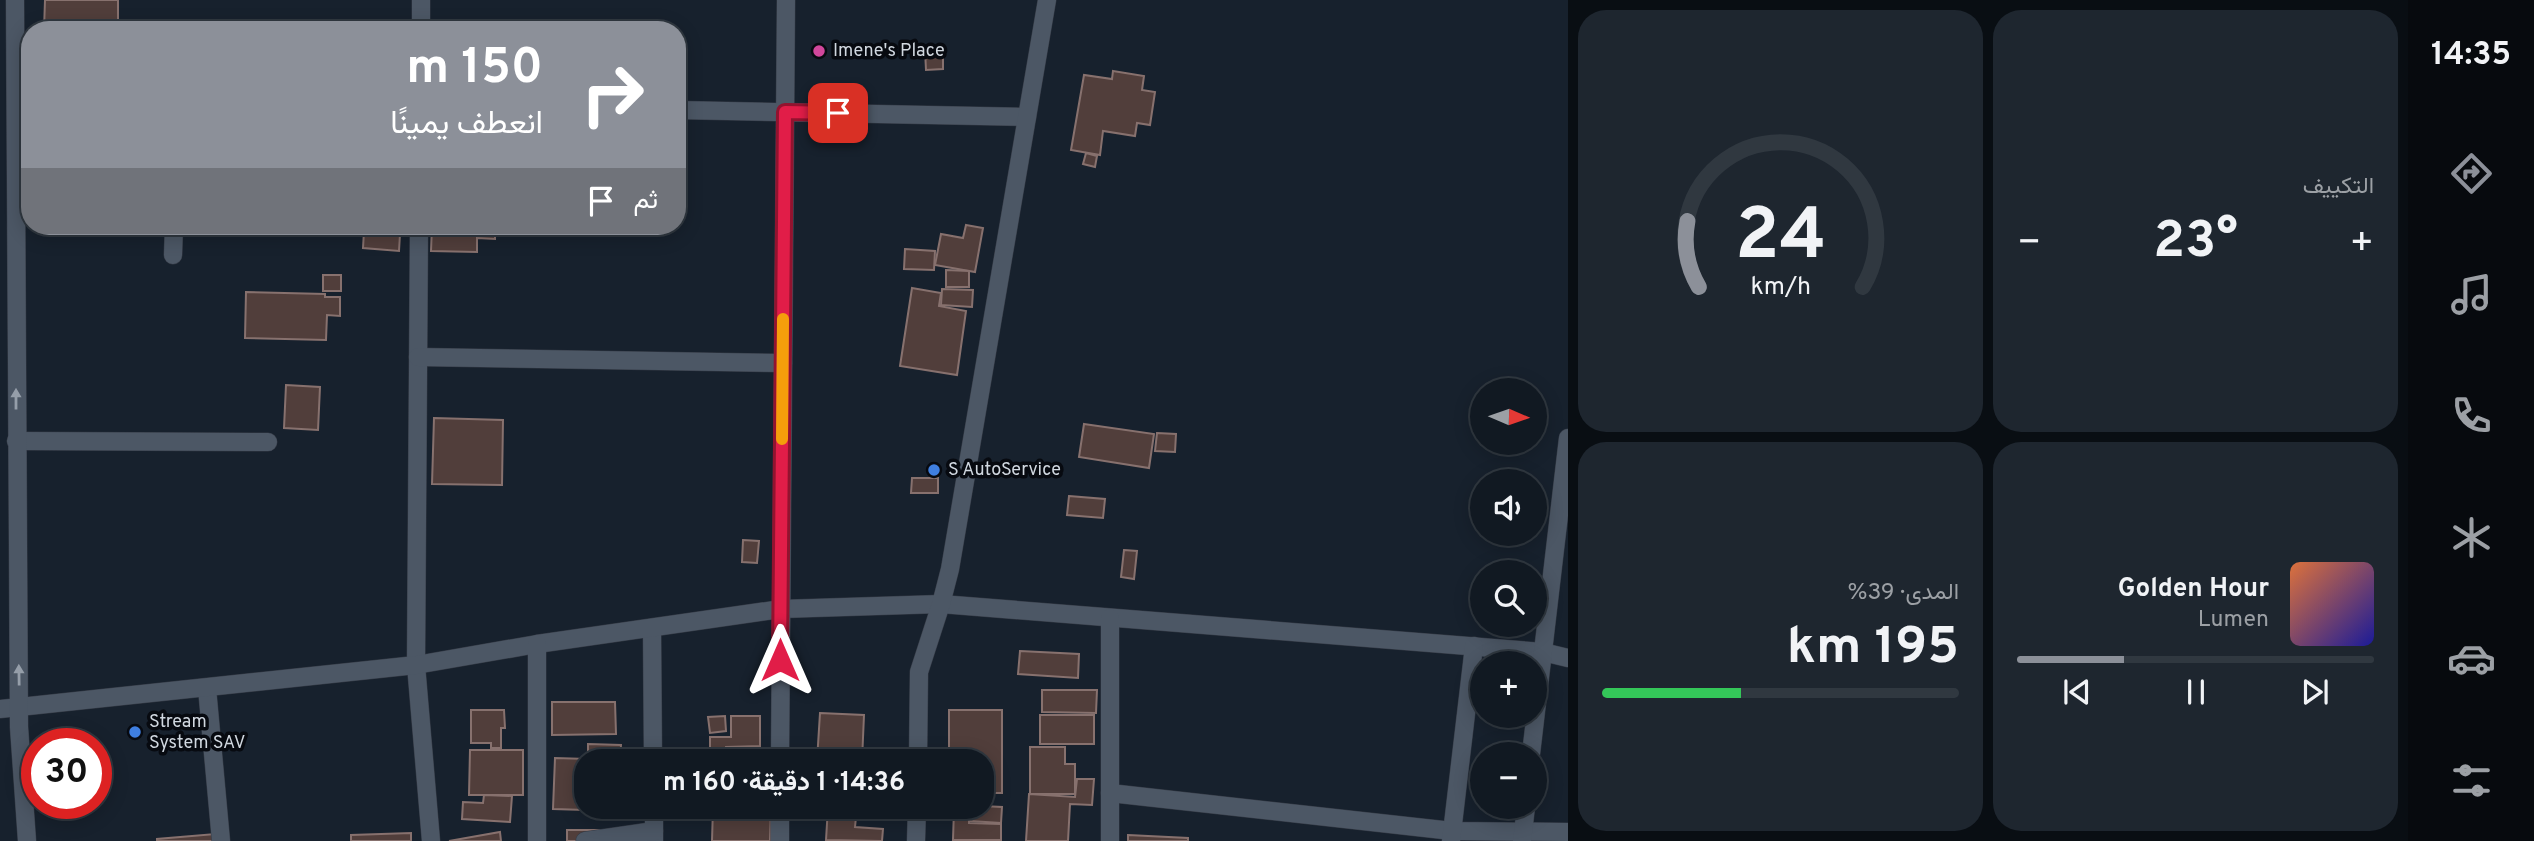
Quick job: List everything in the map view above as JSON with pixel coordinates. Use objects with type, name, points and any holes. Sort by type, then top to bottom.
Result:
[{"type":"street","points":[[15,0],[21,95]]},
{"type":"street","points":[[421,0],[421,21]]},
{"type":"street","points":[[780,749],[786,0]]},
{"type":"street","points":[[918,749],[919,672],[950,569],[1047,0]]},
{"type":"street","points":[[686,110],[1027,117]]},
{"type":"street","points":[[21,166],[16,441],[19,709],[27,841]]},
{"type":"street","points":[[173,255],[174,235]]},
{"type":"street","points":[[419,235],[415,665],[431,841]]},
{"type":"street","points":[[418,357],[783,363]]},
{"type":"street","points":[[1543,651],[1568,438]]},
{"type":"street","points":[[16,441],[268,442]]},
{"type":"street","points":[[0,709],[415,665],[537,644],[781,609],[941,604],[1532,651]]},
{"type":"street","points":[[1110,618],[1110,841]]},
{"type":"street","points":[[652,628],[653,749]]},
{"type":"street","points":[[537,644],[537,841]]},
{"type":"street","points":[[1451,836],[1474,646]]},
{"type":"street","points":[[1547,653],[1568,658]]},
{"type":"street","points":[[207,688],[221,841]]},
{"type":"street","points":[[1110,793],[1451,836],[1522,837],[1568,832]]},
{"type":"street","points":[[780,819],[780,841]]},
{"type":"street","points":[[916,841],[917,819]]},
{"type":"street","points":[[1522,837],[1524,819]]},
{"type":"street","points":[[585,841],[654,836]]},
{"type":"building","points":[[45,0],[118,0],[118,21],[44,21]]},
{"type":"building","points":[[943,49],[943,69],[926,70],[925,50]]},
{"type":"building","points":[[1113,71],[1144,76],[1142,90],[1155,92],[1150,125],[1137,123],[1135,136],[1103,131],[1100,155],[1071,150],[1084,75],[1112,79]]},
{"type":"building","points":[[1086,153],[1097,156],[1095,167],[1083,164]]},
{"type":"building","points":[[966,225],[983,228],[975,272],[935,265],[941,234],[963,238]]},
{"type":"building","points":[[364,235],[400,235],[399,251],[363,248]]},
{"type":"building","points":[[432,235],[495,235],[495,239],[477,238],[477,252],[431,251]]},
{"type":"building","points":[[905,249],[935,251],[934,270],[904,269]]},
{"type":"building","points":[[946,270],[969,271],[969,287],[946,287]]},
{"type":"building","points":[[323,275],[341,275],[341,291],[323,291]]},
{"type":"building","points":[[912,288],[941,293],[939,306],[966,311],[957,375],[900,366]]},
{"type":"building","points":[[942,289],[973,290],[972,307],[941,305]]},
{"type":"building","points":[[246,292],[325,294],[325,297],[340,297],[340,316],[327,315],[326,340],[245,338]]},
{"type":"building","points":[[286,385],[320,387],[318,430],[284,428]]},
{"type":"building","points":[[434,418],[503,420],[502,485],[432,484]]},
{"type":"building","points":[[1084,424],[1154,434],[1149,468],[1079,457]]},
{"type":"building","points":[[1157,433],[1176,434],[1175,452],[1155,451]]},
{"type":"building","points":[[912,478],[938,478],[938,493],[911,493]]},
{"type":"building","points":[[1069,496],[1105,499],[1103,518],[1067,515]]},
{"type":"building","points":[[743,540],[759,541],[757,563],[742,562]]},
{"type":"building","points":[[1124,550],[1137,551],[1134,579],[1121,577]]},
{"type":"building","points":[[1020,651],[1079,654],[1078,678],[1018,674]]},
{"type":"building","points":[[1042,690],[1097,690],[1096,713],[1042,712]]},
{"type":"building","points":[[552,702],[615,702],[616,734],[552,735]]},
{"type":"building","points":[[471,710],[504,710],[505,728],[501,728],[501,748],[491,748],[491,743],[471,743]]},
{"type":"building","points":[[949,710],[1002,710],[1002,793],[994,793],[994,749],[949,749]]},
{"type":"building","points":[[820,713],[864,715],[863,749],[818,749]]},
{"type":"building","points":[[1040,715],[1094,715],[1094,744],[1040,744]]},
{"type":"building","points":[[725,716],[726,731],[710,733],[708,717]]},
{"type":"building","points":[[731,716],[760,716],[760,746],[710,749],[710,737],[731,737]]},
{"type":"building","points":[[588,744],[621,745],[621,749],[588,749]]},
{"type":"building","points":[[1030,747],[1065,747],[1065,764],[1075,764],[1075,794],[1030,794]]},
{"type":"building","points":[[470,750],[523,750],[523,795],[469,795]]},
{"type":"building","points":[[555,758],[574,759],[574,810],[553,809]]},
{"type":"building","points":[[1077,779],[1094,779],[1092,805],[1070,804],[1068,841],[1026,841],[1029,794],[1075,797]]},
{"type":"building","points":[[484,795],[512,796],[510,822],[462,819],[463,802],[483,803]]},
{"type":"building","points":[[994,807],[1002,807],[1001,823],[970,821],[994,819]]},
{"type":"building","points":[[713,819],[771,819],[770,841],[712,841]]},
{"type":"building","points":[[827,819],[856,819],[855,827],[883,829],[882,841],[826,840]]},
{"type":"building","points":[[954,819],[969,819],[969,823],[1001,824],[1001,840],[953,840]]},
{"type":"building","points":[[567,830],[613,830],[613,841],[567,841]]},
{"type":"building","points":[[500,832],[501,841],[449,841]]},
{"type":"building","points":[[411,833],[411,841],[351,841],[351,835]]},
{"type":"building","points":[[215,834],[215,841],[157,841],[157,839]]},
{"type":"building","points":[[1128,835],[1188,838],[1188,841],[1128,841]]},
{"type":"slow traffic","points":[[782,439],[783,319]]},
{"type":"place","name":"Imene's Place","points":[[819,51]]},
{"type":"place","name":"S AutoService","points":[[934,470]]},
{"type":"place","name":"Stream System SAV","points":[[135,732]]},
{"type":"route","points":[[780,660],[785,112],[838,113]]}]
